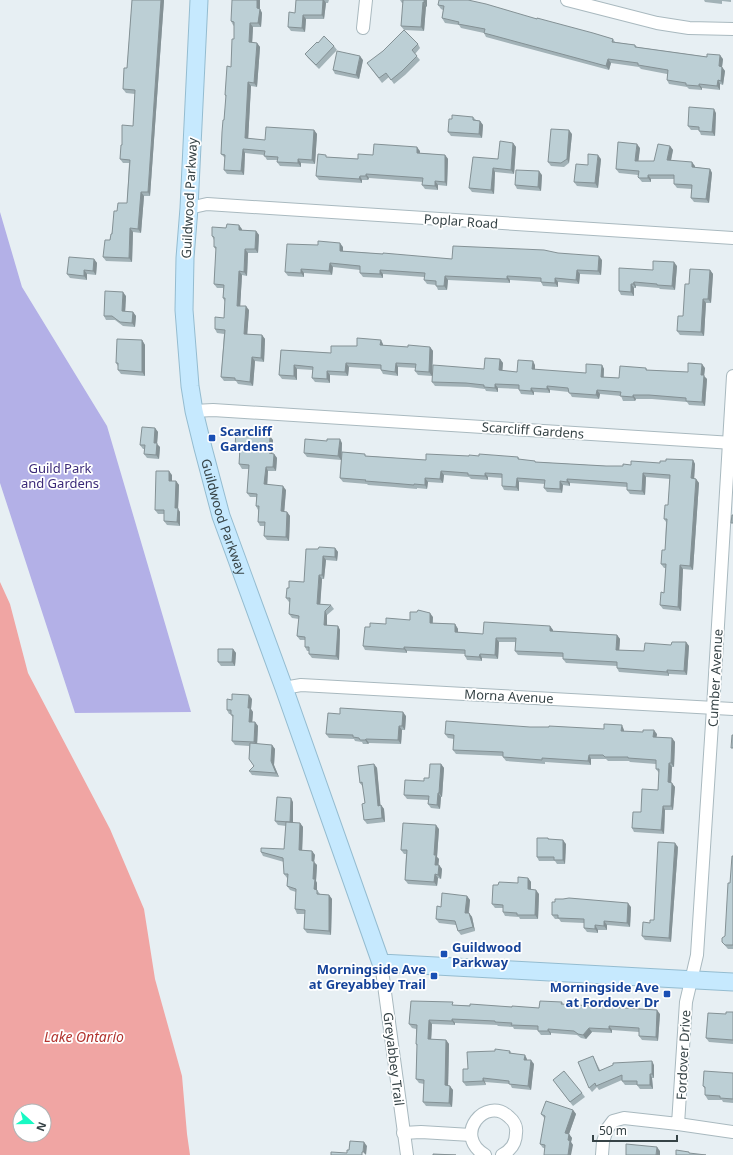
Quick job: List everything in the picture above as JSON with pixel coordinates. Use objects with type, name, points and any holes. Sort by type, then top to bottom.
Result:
[{"type":"street","name":"Guildwood Parkway","points":[[199,0],[189,208],[185,258],[184,310],[190,386],[194,411],[221,516],[284,688],[381,963]]},
{"type":"street","points":[[364,28],[366,0]]},
{"type":"street","points":[[567,0],[657,23],[689,28],[733,29]]},
{"type":"street","name":"Poplar Road","points":[[189,208],[207,204],[733,238]]},
{"type":"street","name":"Cumber Avenue","points":[[692,980],[697,955],[731,443],[733,376]]},
{"type":"street","name":"Scarcliff Gardens","points":[[194,411],[213,410],[731,443]]},
{"type":"street","name":"Morna Avenue","points":[[284,688],[301,685],[733,709]]},
{"type":"street","points":[[381,963],[733,982]]},
{"type":"street","name":"Greyabbey Trail","points":[[381,963],[407,1155]]},
{"type":"street","name":"Fordover Drive","points":[[678,1124],[686,1002],[692,980]]},
{"type":"street","points":[[485,1155],[478,1151],[474,1145],[471,1135],[473,1123],[483,1113],[490,1111],[504,1113],[514,1123],[516,1130],[516,1138],[513,1146],[508,1152],[502,1155]]},
{"type":"street","points":[[602,1155],[603,1142],[607,1129],[613,1121],[624,1118],[733,1132]]},
{"type":"street","points":[[403,1133],[421,1132],[471,1135]]},
{"type":"green space","name":"Guild Park and Gardens","points":[[0,212],[22,287],[107,426],[191,712],[75,713],[0,483]]},
{"type":"water","name":"Lake Ontario","points":[[0,582],[10,604],[28,673],[110,829],[144,909],[155,979],[182,1076],[190,1155],[0,1155]]},
{"type":"building","points":[[132,0],[161,0],[148,192],[141,192],[138,229],[130,228],[129,258],[103,257],[105,240],[110,240],[112,234],[114,211],[117,211],[118,203],[127,203],[130,160],[120,159],[122,125],[133,126],[135,90],[123,89],[124,68],[127,68]]},
{"type":"building","points":[[232,0],[257,0],[257,8],[260,9],[258,23],[250,23],[249,42],[257,43],[254,83],[248,82],[245,138],[265,140],[266,127],[314,130],[312,160],[298,159],[298,163],[277,162],[278,157],[264,156],[265,151],[243,149],[241,171],[224,170],[225,155],[221,154],[227,66],[231,67],[232,39],[234,39],[234,22],[231,21]]},
{"type":"building","points":[[296,0],[323,0],[322,15],[303,15],[302,28],[288,27],[289,12],[295,13]]},
{"type":"building","points":[[403,0],[424,0],[421,27],[401,26]]},
{"type":"building","points":[[439,0],[468,0],[486,4],[613,39],[612,42],[635,45],[635,47],[707,57],[707,54],[720,55],[719,66],[722,67],[721,81],[718,80],[717,86],[699,84],[699,86],[686,85],[686,83],[667,80],[668,70],[638,65],[638,63],[608,59],[606,66],[484,33],[485,29],[458,24],[459,22],[442,18],[444,6],[438,5]]},
{"type":"building","points":[[404,30],[418,44],[412,50],[417,56],[391,80],[386,73],[379,78],[367,63],[383,51]]},
{"type":"building","points":[[324,36],[334,46],[316,65],[305,54]]},
{"type":"building","points":[[337,51],[360,56],[356,75],[333,70]]},
{"type":"building","points":[[689,107],[714,109],[712,132],[699,131],[699,127],[688,126]]},
{"type":"building","points":[[452,115],[473,117],[473,120],[480,121],[479,134],[448,132],[449,119],[452,119]]},
{"type":"building","points":[[551,129],[569,130],[567,159],[561,163],[548,162]]},
{"type":"building","points":[[500,141],[513,143],[511,170],[493,168],[491,190],[469,188],[473,157],[498,159]]},
{"type":"building","points":[[618,142],[637,144],[635,161],[654,161],[658,144],[670,146],[667,160],[692,162],[692,167],[710,169],[706,199],[691,198],[692,185],[674,184],[674,175],[648,175],[648,178],[639,178],[639,171],[616,169]]},
{"type":"building","points":[[374,144],[417,147],[417,153],[445,155],[445,182],[435,181],[435,186],[422,185],[423,178],[366,174],[366,176],[360,176],[359,179],[316,176],[318,154],[326,155],[326,157],[358,159],[358,154],[373,155]]},
{"type":"building","points":[[588,154],[598,155],[595,183],[574,182],[576,164],[588,165]]},
{"type":"building","points":[[516,170],[539,171],[538,187],[515,185]]},
{"type":"building","points":[[227,224],[239,225],[239,230],[256,231],[255,249],[245,249],[244,272],[239,271],[237,306],[246,306],[244,334],[262,335],[261,358],[252,357],[250,382],[235,380],[235,378],[221,377],[225,330],[215,329],[215,317],[224,318],[225,298],[223,298],[224,285],[214,284],[216,247],[214,247],[212,227],[226,228]]},
{"type":"building","points":[[318,241],[340,243],[340,251],[452,259],[453,246],[544,250],[558,253],[599,256],[598,271],[577,270],[576,280],[555,278],[555,283],[541,282],[541,278],[507,276],[507,279],[445,276],[444,286],[436,286],[436,281],[424,280],[425,273],[380,270],[380,274],[360,273],[360,266],[330,263],[329,271],[301,269],[301,273],[285,272],[287,244],[318,245]]},
{"type":"building","points":[[69,257],[94,259],[93,271],[84,270],[84,276],[67,274]]},
{"type":"building","points":[[653,261],[674,262],[672,286],[634,282],[631,284],[631,292],[619,291],[619,268],[653,270]]},
{"type":"building","points":[[690,269],[710,270],[708,299],[703,299],[701,332],[677,331],[678,316],[683,316],[685,284],[689,284]]},
{"type":"building","points":[[105,291],[123,292],[122,311],[133,312],[132,323],[120,322],[112,316],[104,316]]},
{"type":"building","points":[[357,338],[381,340],[380,345],[430,347],[429,372],[415,371],[416,364],[396,363],[395,372],[381,370],[381,365],[346,363],[345,372],[327,371],[327,379],[312,378],[313,367],[294,365],[294,376],[279,375],[281,350],[331,353],[331,346],[357,346]]},
{"type":"building","points":[[117,339],[142,340],[142,372],[118,370],[118,363],[116,363]]},
{"type":"building","points":[[485,358],[500,359],[499,370],[517,372],[518,360],[533,361],[532,369],[586,373],[586,364],[602,365],[601,377],[619,378],[620,366],[646,368],[646,370],[688,372],[688,363],[702,364],[701,375],[704,375],[702,402],[686,401],[686,398],[649,395],[633,395],[633,397],[620,396],[621,392],[597,390],[596,395],[569,393],[568,388],[547,386],[547,389],[531,388],[531,391],[519,390],[519,385],[495,384],[495,388],[466,383],[432,382],[433,365],[484,369]]},
{"type":"building","points":[[142,427],[155,428],[154,443],[157,443],[156,455],[144,454],[145,445],[140,445]]},
{"type":"building","points":[[236,431],[252,432],[252,435],[270,436],[269,453],[274,454],[273,467],[266,467],[264,484],[283,486],[281,511],[287,512],[286,537],[264,536],[265,522],[258,522],[259,506],[256,506],[257,494],[247,493],[249,465],[239,464],[240,448],[235,447]]},
{"type":"building","points":[[305,439],[327,441],[327,439],[340,439],[338,456],[304,453]]},
{"type":"building","points":[[342,452],[365,454],[365,456],[426,460],[426,454],[479,456],[479,454],[518,457],[518,459],[535,462],[606,466],[623,466],[623,464],[631,465],[631,461],[660,463],[660,461],[666,461],[666,459],[693,460],[691,478],[696,479],[690,566],[680,565],[678,607],[660,605],[661,592],[664,593],[666,564],[661,564],[662,550],[665,550],[667,519],[664,519],[665,505],[668,505],[670,475],[643,473],[642,491],[627,490],[627,483],[567,479],[567,482],[560,481],[560,489],[544,488],[545,480],[517,478],[516,487],[502,486],[502,474],[485,473],[485,476],[441,471],[440,479],[425,478],[425,485],[414,485],[340,478]]},
{"type":"building","points":[[156,471],[169,471],[169,481],[176,481],[175,508],[178,508],[177,522],[164,521],[164,510],[155,510]]},
{"type":"building","points":[[732,515],[733,523],[731,523]]},
{"type":"building","points":[[319,547],[335,548],[335,557],[323,556],[322,575],[319,575],[317,604],[331,605],[325,611],[324,625],[338,626],[336,656],[309,654],[309,647],[305,647],[305,637],[297,636],[299,616],[289,614],[290,598],[286,598],[287,588],[289,588],[289,581],[304,582],[306,549],[318,549]]},
{"type":"building","points":[[418,610],[430,613],[430,623],[455,624],[455,632],[483,634],[484,622],[550,626],[550,631],[617,635],[616,650],[644,651],[645,643],[671,645],[672,642],[686,642],[684,671],[667,670],[667,672],[617,668],[617,662],[563,659],[563,653],[515,651],[516,638],[496,638],[495,655],[480,654],[479,657],[465,656],[465,650],[404,647],[404,649],[363,646],[365,627],[370,627],[370,623],[386,624],[386,618],[410,620],[410,612],[417,612]]},
{"type":"building","points":[[218,649],[233,649],[232,662],[218,662]]},
{"type":"building","points":[[232,694],[249,695],[249,722],[255,722],[254,742],[232,741],[233,715],[231,715],[231,710],[227,710],[227,699],[232,700]]},
{"type":"building","points":[[340,708],[403,712],[402,726],[399,726],[398,740],[360,740],[359,738],[353,737],[353,735],[326,734],[328,713],[340,714]]},
{"type":"building","points":[[446,721],[530,727],[549,726],[604,729],[604,724],[622,725],[621,731],[643,732],[643,730],[654,730],[653,737],[672,738],[671,763],[669,763],[668,782],[672,783],[671,806],[663,806],[661,830],[632,828],[633,812],[641,812],[642,789],[658,790],[659,769],[656,769],[656,760],[589,755],[588,761],[542,758],[542,760],[503,757],[503,752],[453,750],[454,735],[445,734]]},
{"type":"building","points":[[732,735],[733,748],[731,748]]},
{"type":"building","points":[[250,743],[272,745],[271,761],[276,773],[249,771],[254,766],[249,759]]},
{"type":"building","points":[[374,764],[378,806],[381,805],[382,818],[364,820],[362,804],[365,803],[358,766]]},
{"type":"building","points":[[430,764],[441,764],[437,805],[428,804],[429,796],[404,795],[405,780],[424,781],[424,778],[429,778]]},
{"type":"building","points":[[277,797],[291,798],[290,822],[275,821]]},
{"type":"building","points":[[286,822],[300,823],[299,850],[312,851],[312,861],[314,861],[313,879],[315,879],[314,889],[317,890],[317,894],[329,895],[329,931],[304,929],[305,910],[295,909],[296,889],[287,886],[288,874],[284,874],[283,858],[261,852],[261,848],[284,849]]},
{"type":"building","points":[[403,823],[436,825],[434,855],[436,855],[435,865],[439,865],[438,875],[435,874],[434,882],[405,880],[407,850],[401,850]]},
{"type":"building","points":[[537,838],[563,840],[563,860],[554,860],[554,857],[537,857]]},
{"type":"building","points":[[658,842],[675,843],[669,938],[642,936],[643,922],[650,923],[650,920],[654,920]]},
{"type":"building","points":[[732,856],[733,945],[725,945],[722,942],[722,938],[725,936],[728,883],[730,883]]},
{"type":"building","points":[[518,877],[528,878],[528,889],[536,890],[535,915],[517,915],[517,913],[503,912],[503,905],[492,904],[493,885],[498,885],[499,882],[518,883]]},
{"type":"building","points":[[442,893],[467,896],[465,913],[469,913],[473,927],[458,931],[455,921],[436,919],[437,906],[441,907]]},
{"type":"building","points":[[569,898],[628,903],[627,923],[604,921],[604,926],[595,925],[595,929],[584,928],[584,919],[558,918],[558,915],[552,915],[552,902],[555,902],[555,899]]},
{"type":"building","points":[[411,1001],[453,1002],[452,1005],[470,1006],[470,1004],[539,1008],[540,1001],[562,1002],[561,1004],[657,1010],[656,1037],[639,1036],[639,1028],[609,1026],[609,1029],[589,1028],[583,1035],[574,1031],[548,1029],[548,1031],[538,1031],[538,1026],[511,1025],[512,1023],[495,1021],[452,1019],[452,1021],[429,1020],[428,1039],[446,1040],[445,1085],[450,1086],[449,1103],[423,1102],[424,1080],[416,1079],[417,1025],[409,1024]]},
{"type":"building","points":[[726,1012],[733,1012],[733,1040],[706,1038],[708,1013],[726,1014]]},
{"type":"building","points":[[495,1049],[525,1055],[524,1060],[531,1060],[528,1086],[509,1084],[509,1081],[483,1078],[483,1081],[463,1082],[463,1069],[468,1069],[467,1052],[495,1051]]},
{"type":"building","points":[[593,1056],[599,1071],[613,1065],[613,1063],[652,1061],[650,1085],[637,1085],[637,1081],[622,1081],[622,1075],[596,1086],[595,1083],[589,1088],[578,1062]]},
{"type":"building","points":[[564,1071],[582,1093],[570,1102],[553,1080]]},
{"type":"building","points":[[704,1071],[733,1073],[733,1099],[705,1095],[705,1087],[703,1086]]},
{"type":"building","points":[[546,1101],[573,1110],[565,1133],[569,1134],[568,1140],[570,1141],[568,1155],[544,1155],[545,1145],[540,1144],[545,1116],[541,1114]]},
{"type":"building","points":[[350,1141],[364,1142],[362,1155],[331,1155],[331,1152],[347,1153],[347,1150],[349,1150]]},
{"type":"building","points":[[626,1144],[657,1147],[656,1155],[626,1155]]},
{"type":"building","points":[[676,1150],[689,1153],[706,1155],[676,1155]]},
{"type":"building","points":[[433,1154],[456,1155],[433,1155]]},
{"type":"place","name":"Scarcliff Gardens","points":[[212,438]]},
{"type":"place","name":"Guildwood Parkway","points":[[444,954]]},
{"type":"place","name":"Morningside Ave at Greyabbey Trail","points":[[434,976]]},
{"type":"place","name":"Morningside Ave at Fordover Dr","points":[[667,994]]}]
